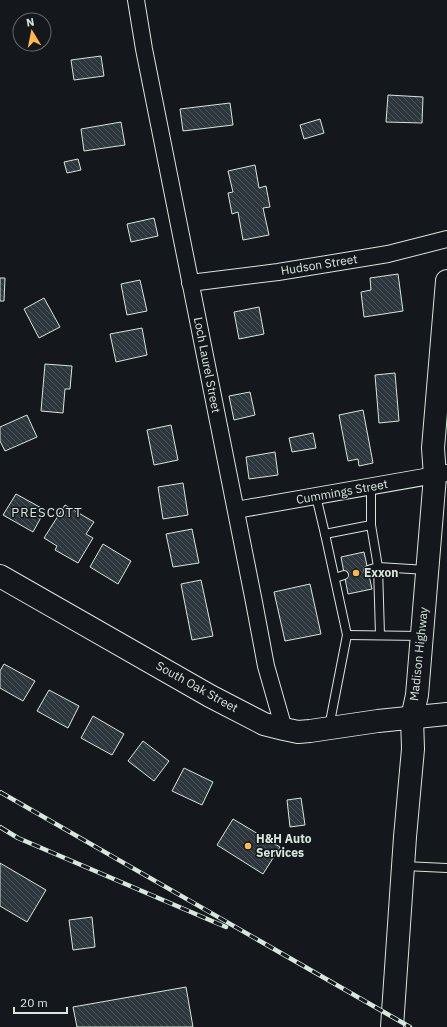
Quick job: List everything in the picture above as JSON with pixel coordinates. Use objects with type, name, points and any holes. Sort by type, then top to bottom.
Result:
[{"type":"main road","name":"Madison Highway","points":[[392,1027],[413,749],[412,718],[417,695],[427,570],[441,474],[434,448],[434,434],[447,281]]},
{"type":"main road","name":"South Oak Street","points":[[0,576],[210,696],[264,724],[298,732],[378,721],[447,714]]},
{"type":"street","name":"Loch Laurel Street","points":[[136,0],[144,49],[266,666],[284,729]]},
{"type":"street","name":"Hudson Street","points":[[190,283],[278,272],[388,254],[447,240]]},
{"type":"street","name":"Cummings Street","points":[[236,510],[441,474]]},
{"type":"lane","points":[[371,486],[371,525],[378,566],[380,635]]},
{"type":"lane","points":[[316,496],[347,635],[329,728]]},
{"type":"lane","points":[[325,534],[371,525]]},
{"type":"lane","points":[[368,570],[378,566],[427,570]]},
{"type":"lane","points":[[335,578],[344,575]]},
{"type":"lane","points":[[347,635],[422,636]]},
{"type":"lane","points":[[403,866],[447,868]]},
{"type":"building","points":[[101,56],[104,76],[74,80],[71,60]]},
{"type":"building","points":[[388,95],[423,97],[422,123],[386,122]]},
{"type":"building","points":[[230,103],[233,125],[183,131],[180,109]]},
{"type":"building","points":[[320,119],[324,133],[304,139],[300,125]]},
{"type":"building","points":[[121,122],[125,145],[84,151],[81,129]]},
{"type":"building","points":[[78,159],[81,170],[67,173],[64,162]]},
{"type":"building","points":[[255,165],[259,188],[266,186],[270,207],[263,208],[269,235],[243,240],[238,212],[232,214],[228,193],[233,192],[228,171]]},
{"type":"building","points":[[154,218],[158,236],[131,242],[127,224]]},
{"type":"building","points":[[398,274],[403,311],[364,317],[361,292],[371,290],[370,278]]},
{"type":"building","points":[[0,278],[5,278],[4,301],[0,301]]},
{"type":"building","points":[[140,280],[147,311],[127,315],[121,284]]},
{"type":"building","points":[[44,298],[60,327],[39,338],[24,309]]},
{"type":"building","points":[[259,307],[264,334],[239,339],[234,312]]},
{"type":"building","points":[[142,328],[147,355],[116,362],[110,334]]},
{"type":"building","points":[[45,364],[72,366],[70,389],[65,389],[63,413],[41,411]]},
{"type":"building","points":[[395,373],[399,421],[379,423],[375,375]]},
{"type":"building","points":[[250,392],[255,415],[234,420],[229,396]]},
{"type":"building","points":[[363,410],[373,463],[359,466],[358,459],[348,461],[339,415]]},
{"type":"building","points":[[27,415],[37,437],[5,451],[0,441],[0,427]]},
{"type":"building","points":[[171,425],[178,460],[154,465],[147,430]]},
{"type":"building","points":[[313,433],[316,448],[292,452],[289,438]]},
{"type":"building","points":[[275,452],[278,475],[249,479],[246,457]]},
{"type":"building","points":[[183,483],[188,515],[163,519],[158,487]]},
{"type":"building","points":[[16,494],[45,510],[33,532],[3,515]]},
{"type":"building","points":[[65,505],[94,522],[86,534],[93,538],[78,563],[55,550],[57,546],[44,538]]},
{"type":"building","points":[[192,529],[199,563],[173,567],[166,534]]},
{"type":"building","points":[[103,544],[131,561],[118,584],[90,567]]},
{"type":"building","name":"Exxon","points":[[364,552],[372,589],[348,594],[341,557]]},
{"type":"building","points":[[201,580],[213,636],[192,640],[181,584]]},
{"type":"building","points":[[310,584],[321,634],[285,641],[274,592]]},
{"type":"building","points":[[4,664],[35,681],[23,701],[0,688],[0,671]]},
{"type":"building","points":[[49,690],[79,706],[68,728],[37,711]]},
{"type":"building","points":[[93,716],[124,734],[112,755],[81,738]]},
{"type":"building","points":[[143,741],[169,761],[154,781],[128,761]]},
{"type":"building","points":[[184,768],[213,782],[202,805],[172,791]]},
{"type":"building","points":[[301,798],[305,825],[290,827],[287,800]]},
{"type":"building","name":"H&H Auto Services","points":[[233,819],[280,847],[263,874],[217,845]]},
{"type":"building","points":[[0,863],[46,890],[27,922],[0,906]]},
{"type":"building","points":[[92,917],[95,947],[73,950],[69,920]]},
{"type":"building","points":[[186,987],[193,1027],[77,1027],[73,1007]]},
{"type":"railway","points":[[0,792],[410,1027]]},
{"type":"railway","points":[[0,827],[18,838],[226,927]]},
{"type":"place","name":"Exxon","points":[[356,573]]},
{"type":"place","name":"H&H Auto Services","points":[[248,846]]},
{"type":"district","name":"PRESCOTT","points":[[47,512]]}]
